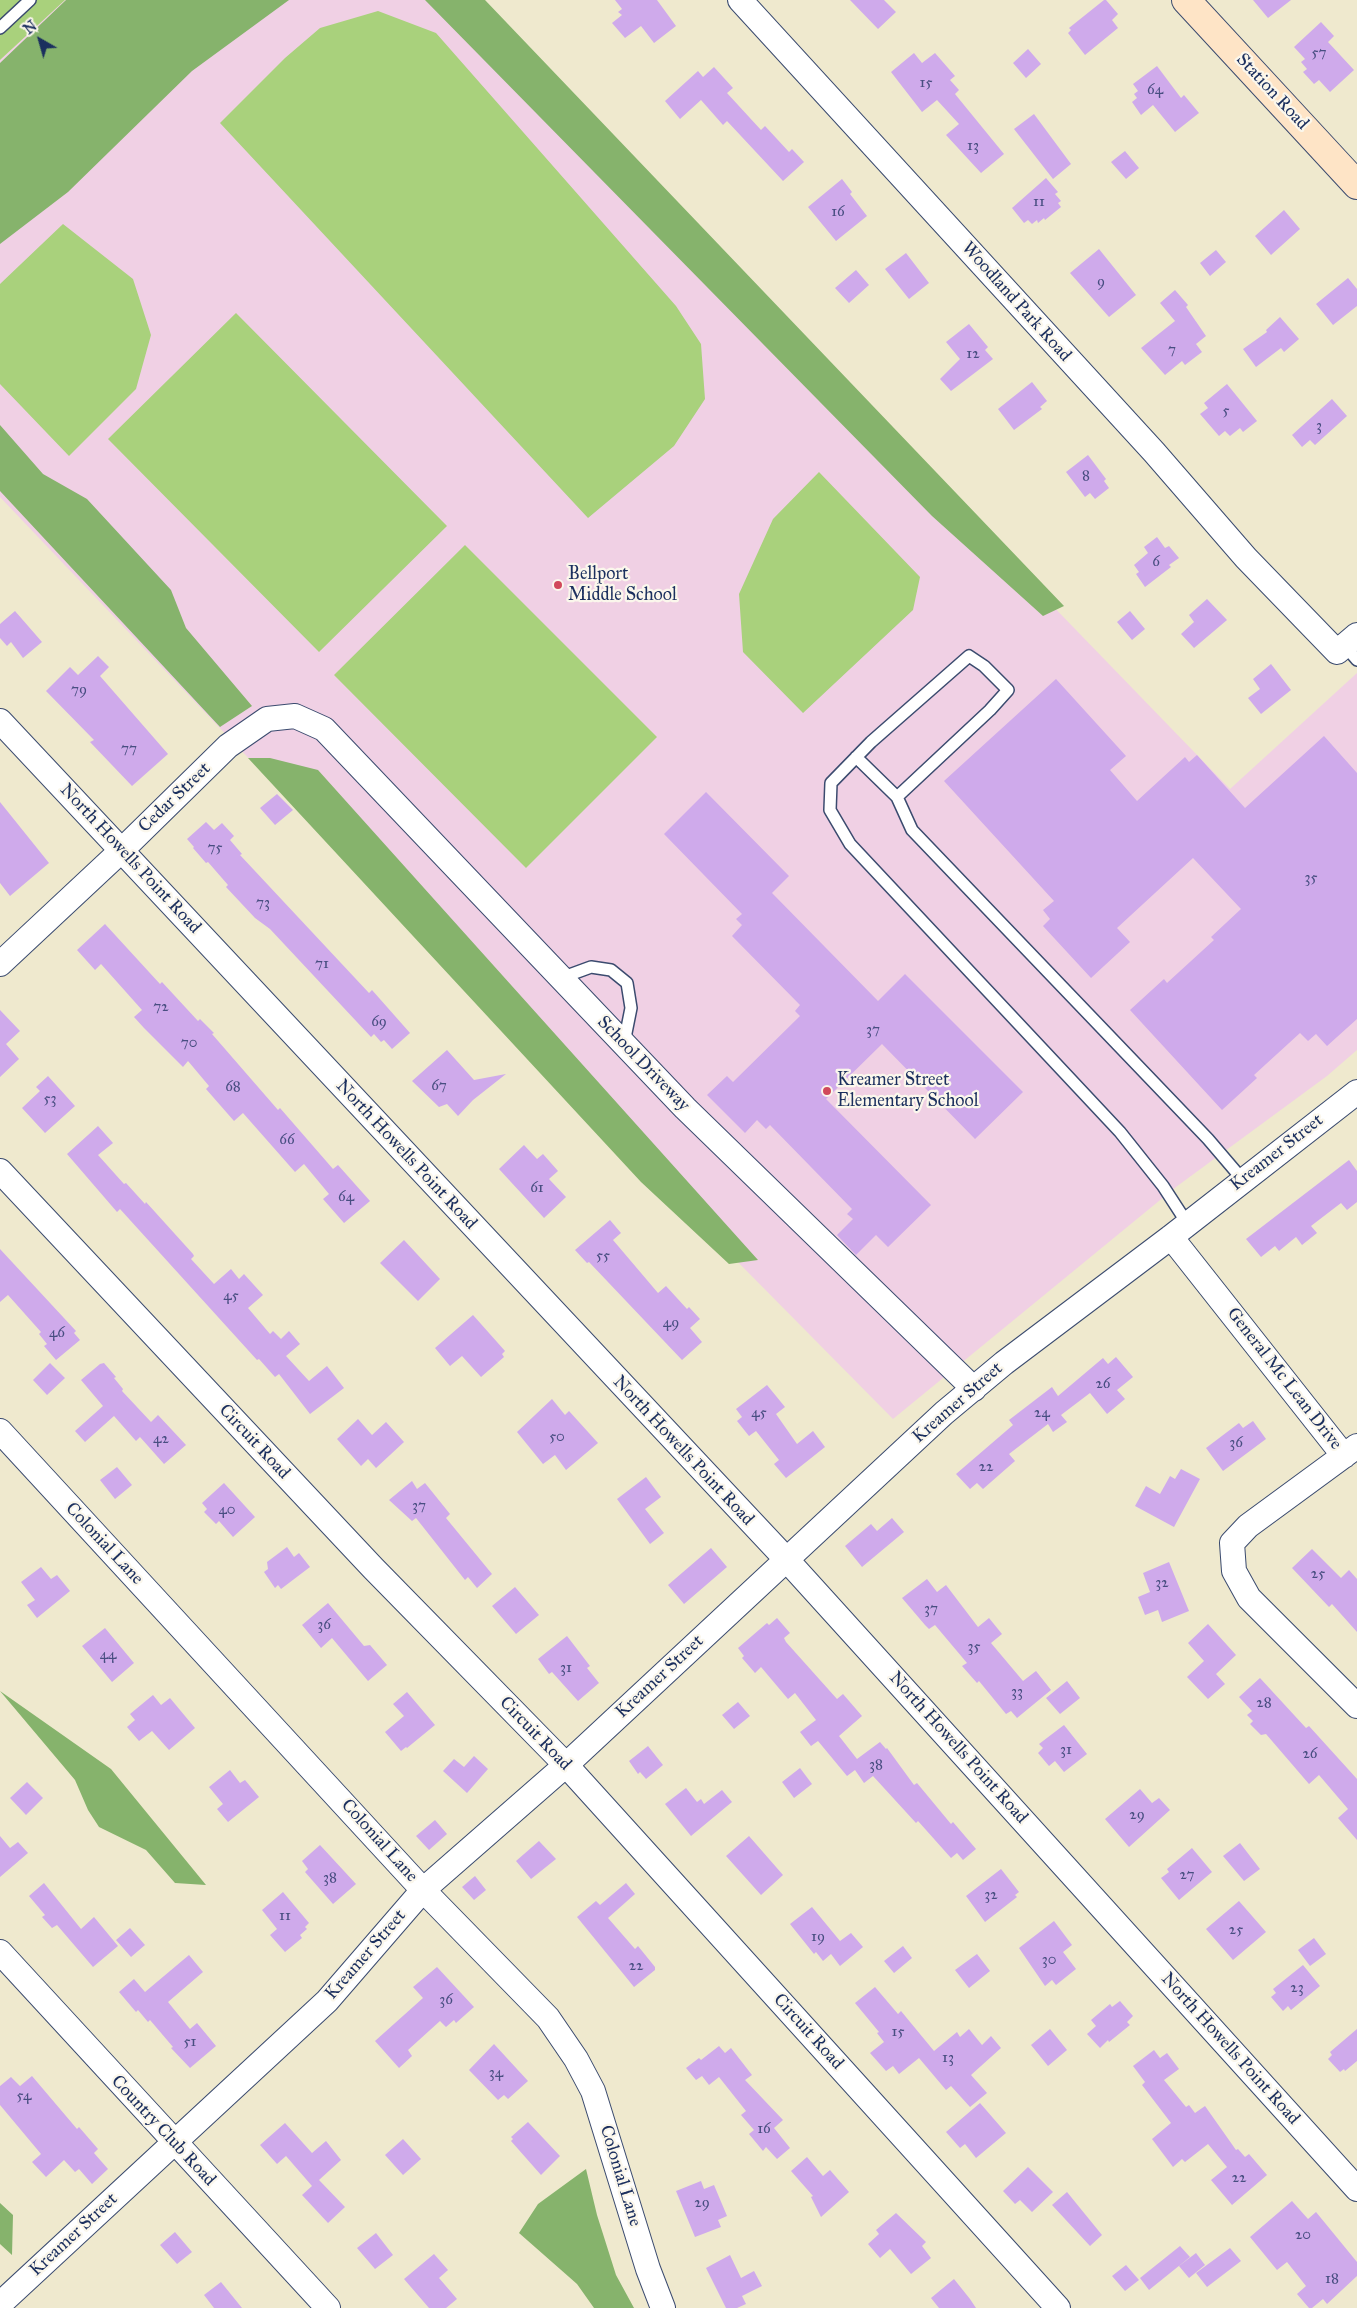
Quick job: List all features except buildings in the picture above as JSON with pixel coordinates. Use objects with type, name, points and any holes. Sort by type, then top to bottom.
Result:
[{"type":"main road","name":"Station Road","points":[[1186,0],[1357,185]]},
{"type":"street","name":"Woodland Park Road","points":[[740,0],[1154,452],[1246,558],[1337,652],[1353,647]]},
{"type":"street","name":"Cedar Street","points":[[0,964],[122,850],[228,746],[267,719],[295,716],[324,729]]},
{"type":"street","name":"North Howells Point Road","points":[[0,721],[786,1559],[1357,2189]]},
{"type":"street","name":"School Driveway","points":[[324,729],[684,1108],[974,1389]]},
{"type":"street","name":"Kreamer Street","points":[[0,2304],[327,2001],[423,1890],[566,1765],[786,1559],[974,1389],[1357,1092]]},
{"type":"street","name":"Circuit Road","points":[[0,1171],[373,1568],[566,1765],[1058,2308]]},
{"type":"street","name":"General Mc Lean Drive","points":[[1179,1230],[1350,1451],[1248,1526],[1232,1543],[1234,1571],[1249,1598],[1357,1706]]},
{"type":"street","name":"Colonial Lane","points":[[0,1431],[423,1890],[548,2018],[576,2059],[593,2091],[609,2137],[648,2269],[663,2308]]},
{"type":"street","name":"Country Club Road","points":[[0,1952],[328,2308]]},
{"type":"lane","points":[[0,28],[30,0]]},
{"type":"lane","points":[[897,798],[990,710],[1008,690],[984,666],[970,656],[856,757],[831,783],[830,810],[850,844],[1120,1132],[1163,1186],[1179,1230]]},
{"type":"lane","points":[[856,757],[897,798],[912,830],[1208,1139],[1243,1180]]},
{"type":"lane","points":[[561,978],[591,967],[612,970],[627,983],[631,1008],[624,1044]]},
{"type":"shaded area","name":"Bellport Middle School","points":[[65,0],[466,0],[1230,789],[1357,673],[1357,1050],[1327,1076],[1176,1187],[893,1419],[473,994],[0,497],[0,60]]},
{"type":"green space","points":[[0,0],[65,0],[0,60]]},
{"type":"green space","points":[[66,0],[289,0],[192,71],[68,192],[0,244],[0,63]]},
{"type":"green space","points":[[425,0],[485,0],[1064,606],[1043,616],[932,516]]},
{"type":"green space","points":[[378,11],[436,33],[676,306],[701,344],[705,399],[674,446],[588,518],[220,123],[285,58],[320,28]]},
{"type":"green space","points":[[63,224],[133,279],[151,335],[136,389],[69,456],[0,384],[0,284]]},
{"type":"green space","points":[[236,313],[447,526],[319,652],[108,439]]},
{"type":"green space","points":[[0,425],[43,474],[87,499],[171,590],[186,628],[252,706],[220,727],[0,491]]},
{"type":"green space","points":[[819,472],[920,577],[913,610],[803,713],[743,652],[739,594],[773,519]]},
{"type":"green space","points":[[465,545],[657,737],[526,868],[334,675]]},
{"type":"green space","points":[[248,758],[270,758],[318,770],[758,1260],[729,1264],[641,1182]]},
{"type":"green space","points":[[0,1691],[111,1769],[206,1885],[175,1883],[146,1850],[99,1827],[88,1810],[75,1780]]},
{"type":"green space","points":[[586,2169],[597,2215],[616,2275],[634,2308],[594,2308],[577,2284],[519,2233],[538,2204]]},
{"type":"green space","points":[[0,2203],[13,2215],[12,2255],[0,2244]]},
{"type":"place","name":"Bellport Middle School","points":[[558,585]]},
{"type":"place","name":"Kreamer Street Elementary School","points":[[827,1091]]}]
